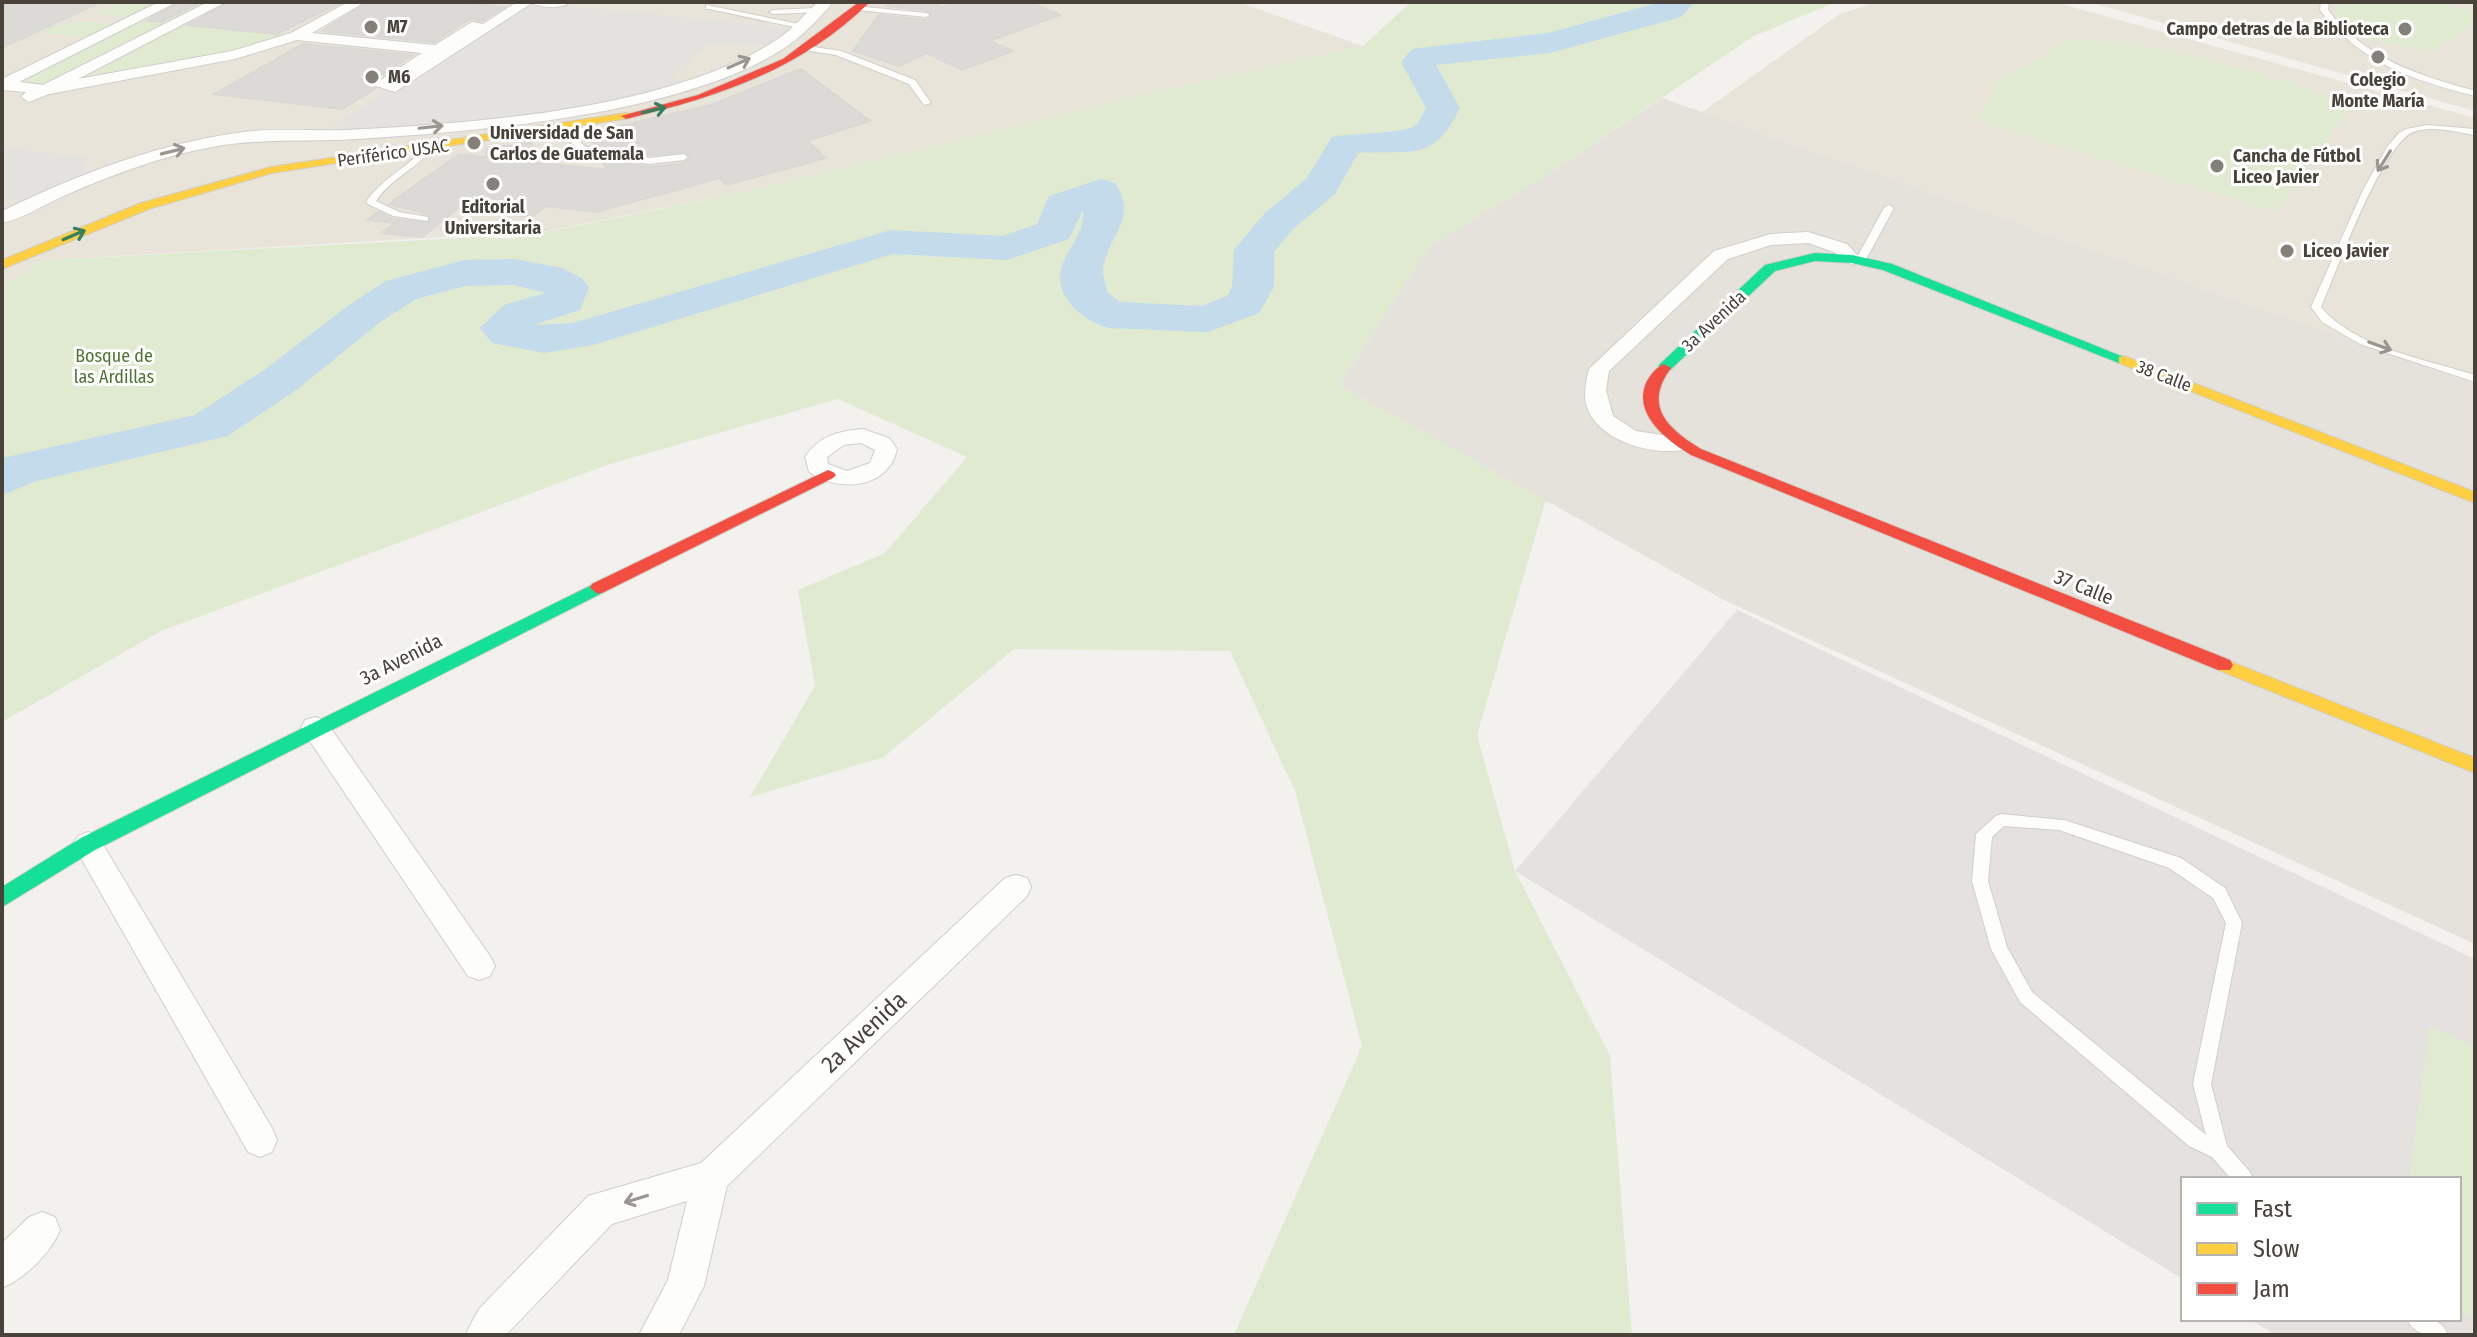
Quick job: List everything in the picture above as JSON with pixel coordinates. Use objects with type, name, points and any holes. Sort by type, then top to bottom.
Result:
[{"type":"street","points":[[2,85],[170,2]]},
{"type":"street","points":[[210,2],[218,2]]},
{"type":"street","points":[[29,97],[218,2]]},
{"type":"street","points":[[2,85],[45,90],[235,55],[296,36],[358,2]]},
{"type":"street","points":[[477,25],[381,85],[395,87],[526,2]]},
{"type":"street","points":[[539,2],[564,2]]},
{"type":"street","name":"Periférico USAC","points":[[2,218],[99,174],[185,147],[242,137],[359,134],[488,121],[646,95],[734,66],[795,31],[821,6]]},
{"type":"street","points":[[795,31],[857,9]]},
{"type":"street","name":"Periférico USAC","points":[[2,265],[145,206],[271,170],[558,128],[630,115],[702,97],[761,74],[807,48],[857,9]]},
{"type":"street","points":[[138,18],[179,22]]},
{"type":"street","points":[[296,36],[439,50]]},
{"type":"street","points":[[79,47],[122,51]]},
{"type":"street","points":[[1679,444],[1626,437],[1607,423],[1597,403],[1595,384],[1599,369],[1721,255],[1743,244],[1777,239],[1819,240],[1843,247],[1856,260]]},
{"type":"street","name":"3a Avenida","points":[[1679,444],[1660,428],[1650,411],[1649,390],[1655,377],[1770,268],[1795,260],[1856,260]]},
{"type":"street","name":"38 Calle","points":[[1856,260],[1887,267],[2475,498]]},
{"type":"street","name":"37 Calle","points":[[1679,444],[1726,466],[2475,766]]},
{"type":"street","name":"3a Avenida","points":[[2,898],[88,844],[315,727],[828,475]]},
{"type":"street","points":[[315,727],[479,966]]},
{"type":"street","points":[[88,844],[260,1140]]},
{"type":"street","name":"2a Avenida","points":[[484,1335],[492,1322],[601,1209],[711,1177],[1016,887]]},
{"type":"street","points":[[658,1335],[685,1286],[711,1177]]},
{"type":"street","points":[[2,1269],[42,1230]]},
{"type":"lane","points":[[2325,2],[2324,10],[2332,23],[2381,62],[2475,94]]},
{"type":"lane","points":[[749,13],[821,6]]},
{"type":"lane","points":[[709,7],[749,13],[795,31]]},
{"type":"lane","points":[[857,9],[926,15]]},
{"type":"lane","points":[[807,48],[838,53],[912,82],[927,103]]},
{"type":"lane","points":[[558,128],[583,149],[649,161],[684,157]]},
{"type":"lane","points":[[2475,132],[2425,128],[2403,134],[2381,163],[2316,307],[2320,316],[2343,332],[2475,379]]},
{"type":"lane","points":[[425,219],[396,214],[371,202],[375,193],[415,166],[430,147]]},
{"type":"lane","points":[[1856,260],[1889,208]]},
{"type":"lane","points":[[2219,1151],[2202,1084],[2234,923],[2219,893],[2175,863],[2088,833],[2059,824],[2001,820],[1984,834],[1980,881],[1999,949],[2026,997],[2196,1140],[2219,1151],[2241,1177]]},
{"type":"lane","points":[[2420,1321],[2438,1335]]},
{"type":"shaded area","name":"Universidad de San Carlos de Guatemala","points":[[2,2],[1248,2],[1244,4],[1363,46],[1132,97],[758,189],[547,231],[47,260],[2,284]]},
{"type":"shaded area","points":[[526,2],[783,27],[791,36],[779,45],[708,44],[671,78],[691,83],[590,106],[488,121],[320,135]]},
{"type":"shaded area","name":"Liceo Javier","points":[[1877,2],[2054,2],[2475,118],[2475,384],[1702,112],[1840,14]]},
{"type":"shaded area","name":"Colegio Monte María","points":[[2089,2],[2475,2],[2475,111]]},
{"type":"shaded area","points":[[1662,98],[2475,384],[2475,944],[1724,600],[1339,385],[1431,245],[1545,176]]},
{"type":"shaded area","points":[[2,147],[92,159],[82,166],[99,174],[32,203],[2,198]]},
{"type":"shaded area","points":[[1737,610],[2475,959],[2475,1335],[2276,1335],[2252,1321],[2461,1321],[2461,1177],[2181,1177],[2181,1278],[1515,871]]},
{"type":"green space","points":[[137,2],[219,2],[177,24],[296,36],[235,55],[45,90],[2,85],[94,38],[24,31],[81,21],[124,25],[136,18],[99,14],[117,5]]},
{"type":"green space","name":"Bosque de las Ardillas","points":[[1411,2],[1836,2],[1754,36],[1545,176],[1431,245],[1339,385],[1546,500],[1477,735],[1515,871],[1610,1056],[1632,1335],[1234,1335],[1362,1046],[1295,791],[1230,651],[1014,649],[884,757],[750,797],[815,686],[798,590],[885,553],[967,457],[838,399],[610,464],[161,631],[2,722],[2,284],[47,260],[479,237],[511,239],[758,189],[1132,97],[1363,46]]},
{"type":"green space","name":"Campo detras de la Biblioteca","points":[[2343,2],[2438,2],[2475,12],[2475,22],[2434,52],[2350,36],[2336,21],[2338,6]]},
{"type":"green space","name":"Cancha de Fútbol Liceo Javier","points":[[2071,39],[2178,52],[2284,81],[2352,104],[2276,212],[1977,121],[1997,81]]},
{"type":"green space","points":[[2429,1026],[2475,1047],[2475,1320],[2461,1313],[2461,1177],[2409,1177]]},
{"type":"building","points":[[2,2],[28,4],[100,2],[2,48]]},
{"type":"building","points":[[180,2],[201,2],[161,22],[147,21]]},
{"type":"building","points":[[229,2],[342,2],[277,34],[188,25]]},
{"type":"building","name":"M7","points":[[368,2],[451,2],[504,7],[482,21],[470,19],[434,42],[322,31]]},
{"type":"building","points":[[889,2],[932,2],[942,7],[957,2],[1029,2],[1060,15],[989,41],[1013,51],[962,70],[927,53],[899,66],[853,51],[879,15],[926,20],[933,16],[926,10],[886,6]]},
{"type":"building","name":"M6","points":[[303,44],[413,55],[371,82],[375,89],[342,109],[214,94]]},
{"type":"building","points":[[801,69],[870,121],[807,141],[826,158],[726,185],[720,178],[596,212],[546,206],[532,217],[458,208],[422,237],[382,233],[395,223],[368,220],[378,212],[393,219],[430,223],[428,214],[389,204],[459,154],[486,157],[486,149],[532,142],[532,162],[607,170],[601,158],[648,167],[684,163],[691,157],[686,152],[649,155],[594,145],[588,133],[711,105]]},
{"type":"waterway","points":[[2,479],[21,469],[211,426],[283,378],[364,314],[401,290],[464,273],[514,272],[548,277],[568,288],[565,301],[519,314],[502,328],[508,334],[544,340],[577,336],[891,242],[1007,248],[1055,231],[1063,204],[1101,191],[1104,223],[1082,267],[1086,297],[1109,315],[1208,319],[1244,304],[1253,287],[1254,250],[1279,221],[1321,186],[1345,145],[1403,141],[1431,131],[1443,108],[1418,62],[1424,56],[1550,43],[1670,10],[1679,2]]},
{"type":"traffic: fast","points":[[1664,368],[1770,268],[1815,257],[1852,259],[1887,267],[2124,360]]},
{"type":"traffic: fast","points":[[2,898],[88,844],[598,588]]},
{"type":"traffic: slow","points":[[2,265],[145,206],[271,170],[626,116]]},
{"type":"traffic: slow","points":[[2124,360],[2475,498]]},
{"type":"traffic: slow","points":[[2224,665],[2475,766]]},
{"type":"traffic: jam","points":[[626,116],[702,97],[787,61],[865,2]]},
{"type":"traffic: jam","points":[[1664,368],[1654,380],[1650,393],[1651,405],[1663,427],[1696,452],[2224,665]]},
{"type":"traffic: jam","points":[[598,588],[828,475]]},
{"type":"place","name":"M7","points":[[371,27]]},
{"type":"place","name":"Campo detras de la Biblioteca","points":[[2405,29]]},
{"type":"place","name":"Colegio Monte María","points":[[2378,57]]},
{"type":"place","name":"M6","points":[[372,77]]},
{"type":"place","name":"Universidad de San Carlos de Guatemala","points":[[474,143]]},
{"type":"place","name":"Cancha de Fútbol Liceo Javier","points":[[2217,166]]},
{"type":"place","name":"Editorial Universitaria","points":[[493,184]]},
{"type":"place","name":"Liceo Javier","points":[[2287,251]]}]
